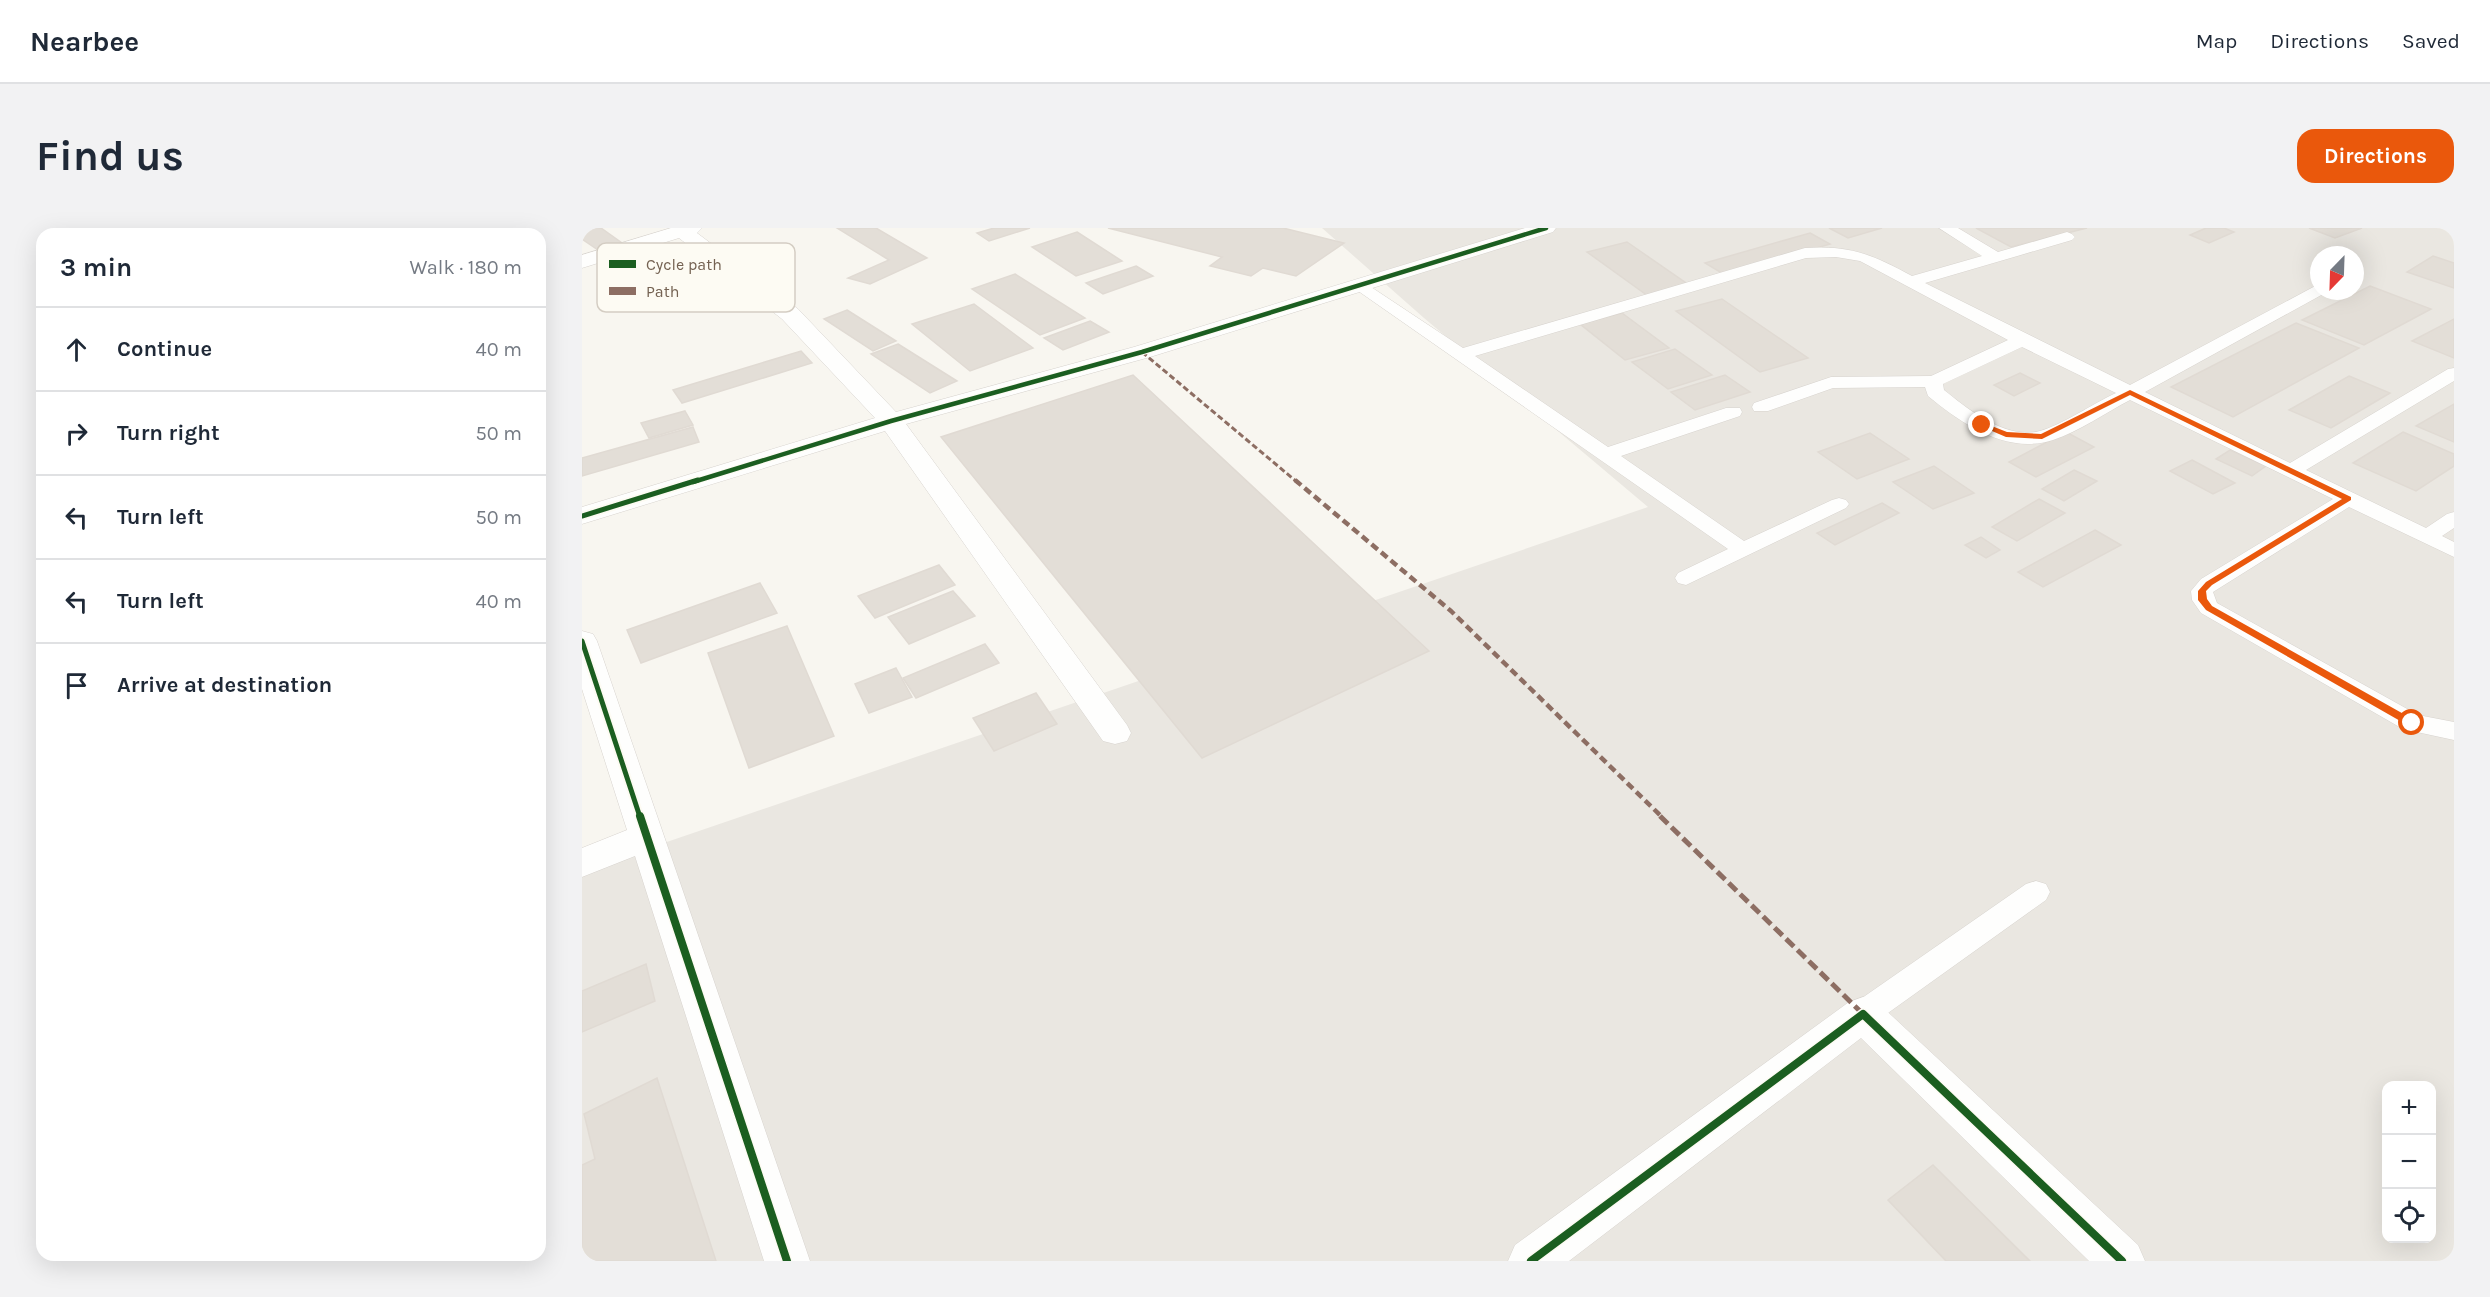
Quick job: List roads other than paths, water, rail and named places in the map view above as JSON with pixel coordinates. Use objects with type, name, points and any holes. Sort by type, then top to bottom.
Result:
[{"type":"street","points":[[582,516],[891,421],[1142,352],[1546,228]]},
{"type":"street","points":[[644,243],[687,230],[703,243]]},
{"type":"street","points":[[582,262],[597,257]]},
{"type":"street","points":[[788,312],[891,421],[1115,733]]},
{"type":"street","points":[[584,651],[648,836],[787,1261]]},
{"type":"street","points":[[582,862],[648,836]]},
{"type":"street","points":[[1532,1261],[1863,1014],[2122,1261]]},
{"type":"lane","points":[[1947,228],[1995,257]]},
{"type":"lane","points":[[1909,282],[2067,237]]},
{"type":"lane","points":[[1461,354],[1805,253],[1847,252],[1866,258],[2022,340],[2454,550]]},
{"type":"lane","points":[[1359,286],[1743,550]]},
{"type":"lane","points":[[1934,381],[1935,392],[1949,405],[1982,425],[2006,435],[2042,437],[2130,393],[2310,294]]},
{"type":"lane","points":[[1761,407],[1831,383],[1934,381],[2022,340]]},
{"type":"lane","points":[[2291,471],[2454,373]]},
{"type":"lane","points":[[1604,455],[1733,412]]},
{"type":"lane","points":[[2348,499],[2209,584],[2202,591],[2203,600],[2209,608],[2412,723],[2454,731]]},
{"type":"lane","points":[[1686,578],[1839,504]]},
{"type":"lane","points":[[2428,536],[2454,518]]},
{"type":"lane","points":[[1863,1014],[2036,892]]}]
